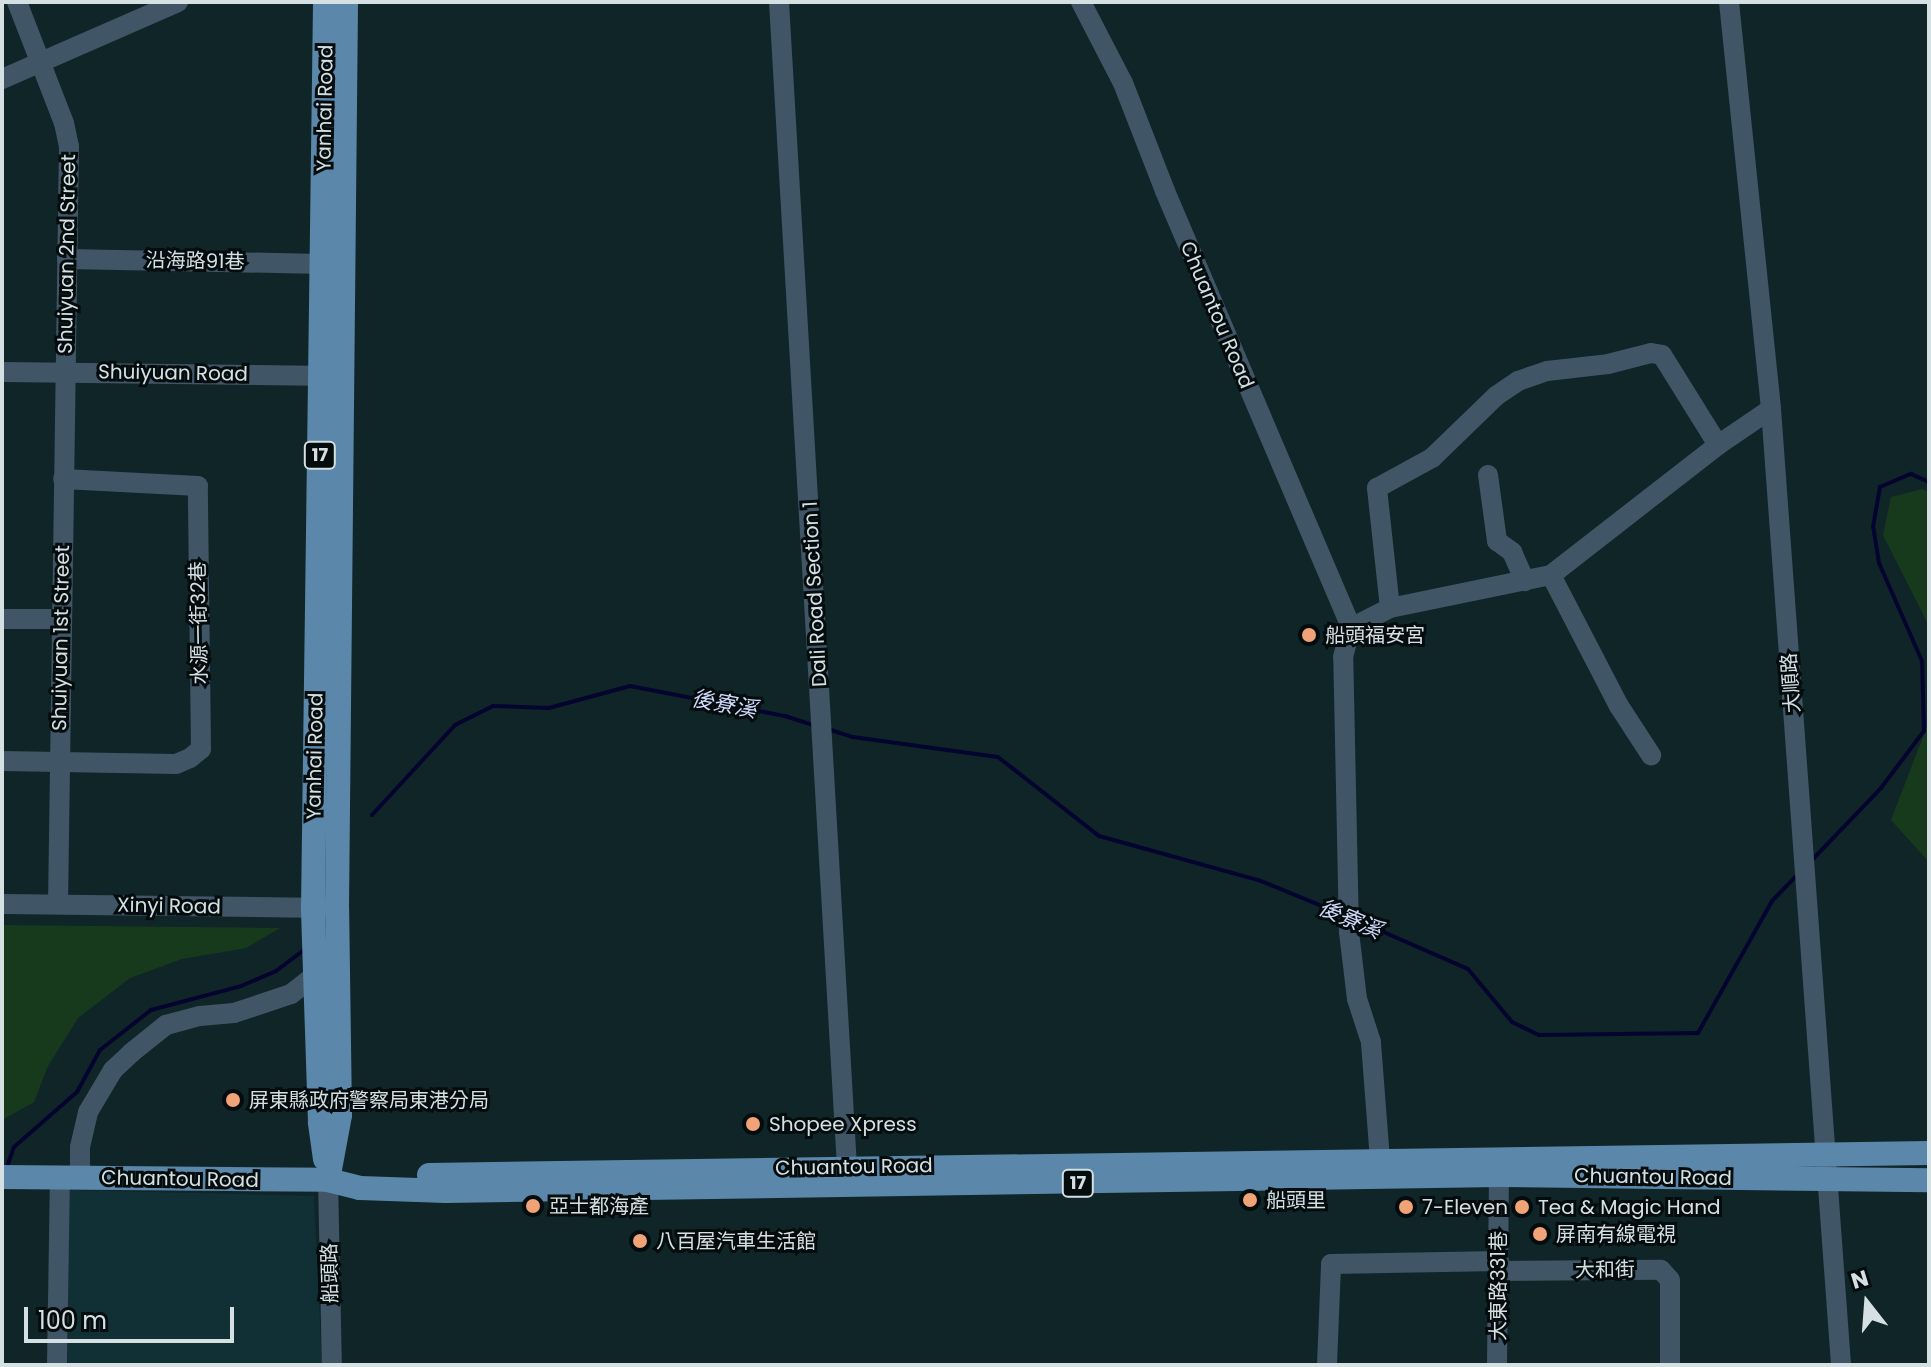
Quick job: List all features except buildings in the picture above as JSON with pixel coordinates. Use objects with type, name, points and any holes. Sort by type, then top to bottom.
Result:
[{"type":"main road","name":"Yanhai Road","points":[[325,2],[323,264],[333,376],[339,797],[338,852],[325,908],[315,975],[320,1122],[328,1180]]},
{"type":"main road","name":"Yanhai Road","points":[[328,1180],[340,1115],[325,908],[333,376],[346,2]]},
{"type":"main road","name":"Chuantou Road","points":[[2,1177],[328,1180],[358,1173],[847,1176],[1379,1170],[1826,1152],[1929,1153]]},
{"type":"main road","name":"Chuantou Road","points":[[1499,1166],[1929,1180]]},
{"type":"street","name":"Shuiyuan 2nd Street","points":[[17,2],[64,123],[69,146],[64,371]]},
{"type":"street","points":[[2,79],[178,2]]},
{"type":"street","name":"Dali Road Section 1","points":[[779,2],[847,1176]]},
{"type":"street","name":"Chuantou Road","points":[[1081,2],[1123,83],[1177,220],[1351,628]]},
{"type":"street","name":"大順路","points":[[1729,2],[1771,409],[1841,1365]]},
{"type":"street","name":"沿海路91巷","points":[[67,259],[323,264]]},
{"type":"street","points":[[1390,608],[1377,488],[1432,458],[1496,396],[1518,381],[1547,371],[1608,364],[1651,353],[1662,355],[1718,445]]},
{"type":"street","name":"Shuiyuan 1st Street","points":[[58,904],[64,371]]},
{"type":"street","name":"Shuiyuan Road","points":[[2,372],[333,376]]},
{"type":"street","points":[[1379,1170],[1371,1042],[1357,999],[1349,932],[1343,657],[1351,628],[1390,608],[1551,575],[1718,445],[1771,409]]},
{"type":"street","points":[[1488,475],[1497,541],[1512,552],[1525,581]]},
{"type":"street","name":"水源一街32巷","points":[[59,761],[176,764],[201,749],[198,486],[63,479]]},
{"type":"street","points":[[1551,575],[1619,706],[1651,755]]},
{"type":"street","points":[[2,619],[61,619]]},
{"type":"street","points":[[2,761],[59,761]]},
{"type":"street","name":"Xinyi Road","points":[[2,904],[325,908]]},
{"type":"street","points":[[57,1365],[70,1178],[88,1112],[113,1070],[166,1025],[200,1016],[234,1013],[291,994],[315,975]]},
{"type":"street","name":"大東路331巷","points":[[1497,1365],[1499,1166]]},
{"type":"street","name":"船頭路","points":[[328,1180],[332,1365]]},
{"type":"street","name":"大和街","points":[[1327,1365],[1331,1264],[1661,1270],[1670,1280],[1670,1365]]},
{"type":"shaded area","points":[[68,1190],[314,1196],[322,1365],[68,1365]]},
{"type":"green space","points":[[1922,489],[1929,492],[1929,626],[1883,535],[1891,497]]},
{"type":"green space","points":[[1929,721],[1929,862],[1891,820]]},
{"type":"green space","points":[[2,925],[280,928],[246,948],[182,959],[130,978],[78,1018],[48,1066],[34,1102],[2,1120]]},
{"type":"waterway","name":"後寮溪","points":[[1812,860],[1881,788],[1924,731],[1922,661],[1879,563],[1873,527],[1880,487],[1911,474],[1929,482]]},
{"type":"waterway","name":"後寮溪","points":[[372,815],[455,725],[493,706],[549,708],[630,686],[785,716],[816,726]]},
{"type":"waterway","name":"後寮溪","points":[[828,729],[853,737],[998,757],[1099,836],[1261,881],[1341,914]]},
{"type":"waterway","name":"後寮溪","points":[[1356,920],[1468,969],[1512,1022],[1539,1035],[1698,1033],[1772,901],[1797,875]]},
{"type":"waterway","points":[[7,1167],[14,1147],[77,1092],[100,1050],[151,1010],[241,986],[276,971],[305,949]]},
{"type":"place","name":"船頭福安宮","points":[[1309,635]]},
{"type":"place","name":"屏東縣政府警察局東港分局","points":[[233,1100]]},
{"type":"place","name":"Shopee Xpress","points":[[753,1124]]},
{"type":"place","name":"船頭里","points":[[1250,1200]]},
{"type":"place","name":"亞士都海產","points":[[533,1206]]},
{"type":"place","name":"7-Eleven","points":[[1406,1207]]},
{"type":"place","name":"Tea & Magic Hand","points":[[1522,1207]]},
{"type":"place","name":"屏南有線電視","points":[[1540,1234]]},
{"type":"place","name":"八百屋汽車生活館","points":[[640,1241]]}]
